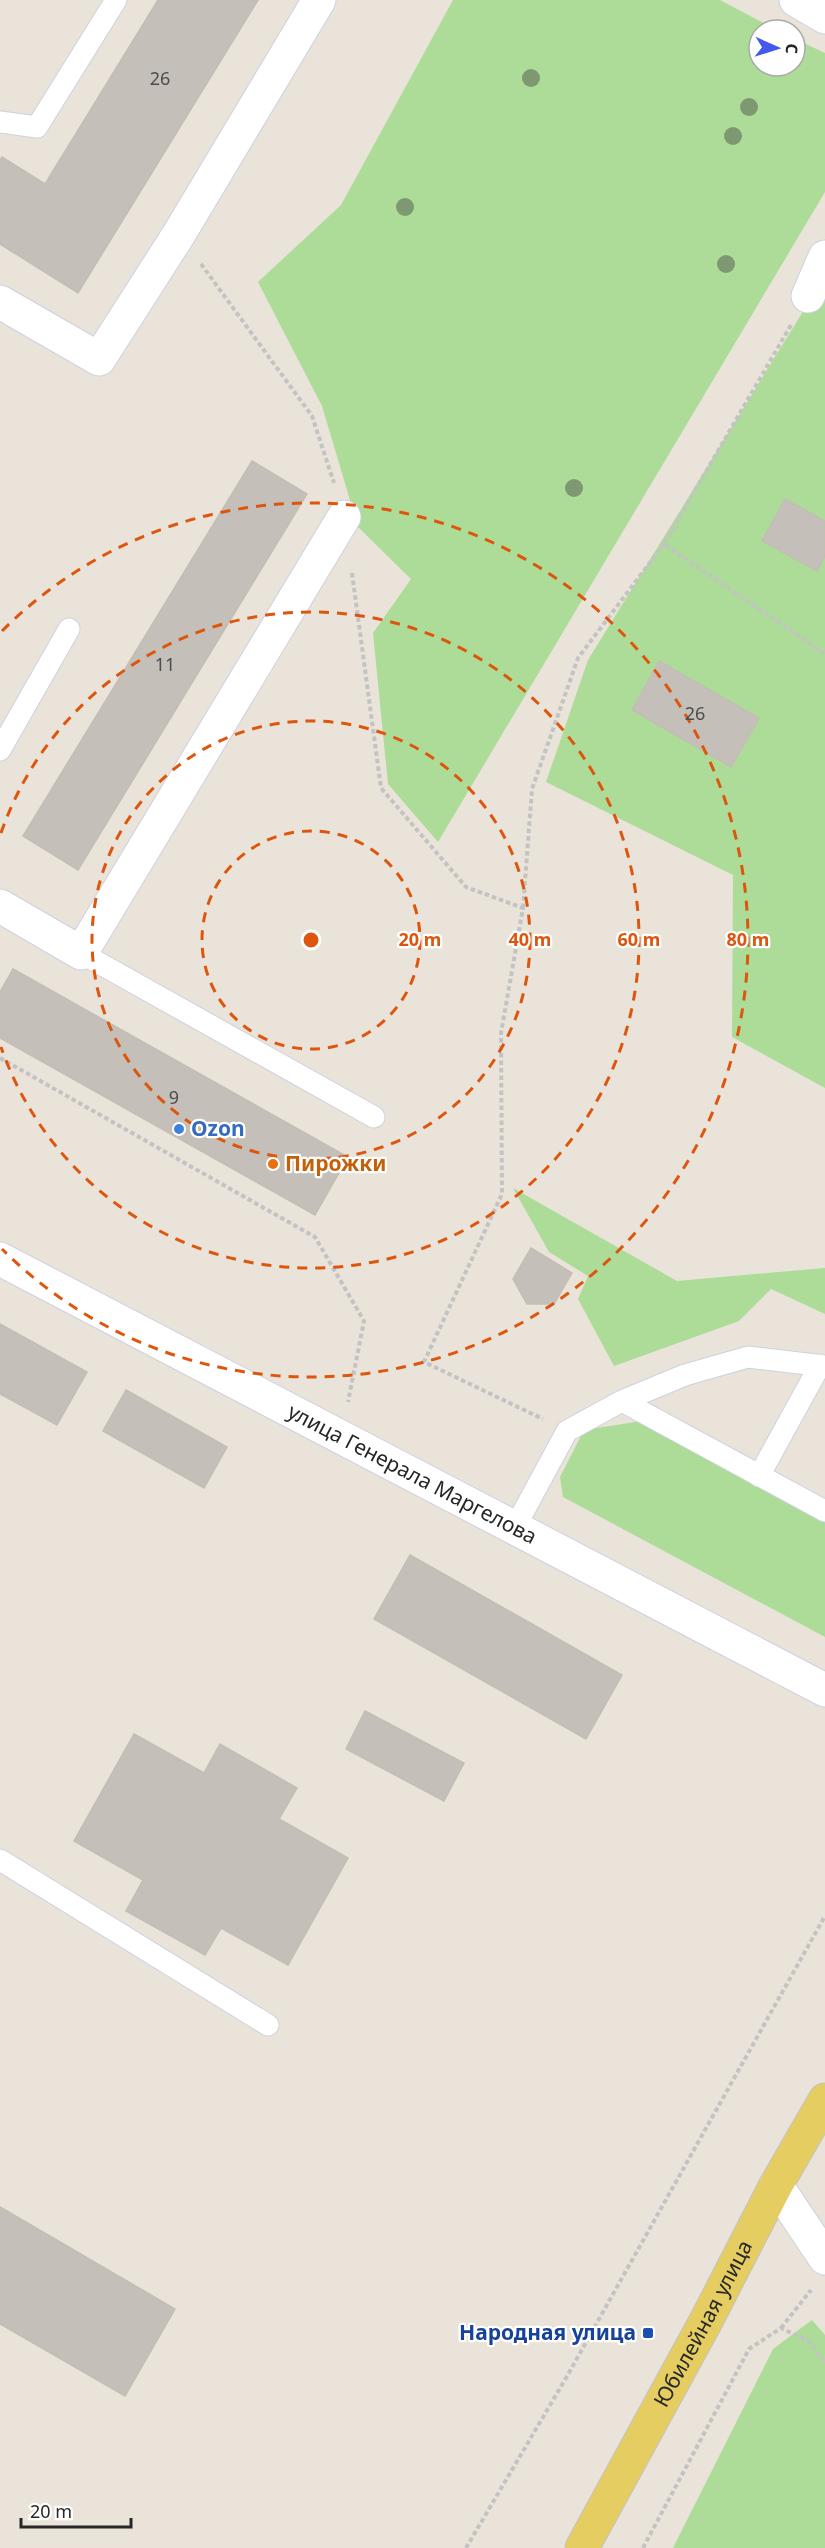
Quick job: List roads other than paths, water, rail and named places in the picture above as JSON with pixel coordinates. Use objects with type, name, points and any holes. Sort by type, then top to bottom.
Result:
[{"type":"main road","name":"Юбилейная улица","points":[[582,2548],[706,2321],[776,2185],[825,2100]]},
{"type":"street","points":[[0,302],[99,359],[179,234],[319,0]]},
{"type":"street","points":[[796,0],[825,18]]},
{"type":"street","points":[[816,296],[825,257]]},
{"type":"street","points":[[0,906],[81,953],[344,518]]},
{"type":"street","name":"улица Генерала Маргелова","points":[[0,1258],[825,1690]]},
{"type":"street","points":[[776,2185],[821,2270]]},
{"type":"lane","points":[[0,122],[38,126],[116,0]]},
{"type":"lane","points":[[0,750],[69,629]]},
{"type":"lane","points":[[81,953],[374,1117]]},
{"type":"lane","points":[[514,1529],[567,1431],[622,1401],[685,1375],[748,1357],[822,1365],[759,1476]]},
{"type":"lane","points":[[622,1401],[759,1476],[824,1508]]},
{"type":"lane","points":[[0,1860],[268,2025]]},
{"type":"place","name":"Ozon","points":[[179,1129]]},
{"type":"place","name":"Пирожки","points":[[273,1164]]},
{"type":"place","name":"Народная улица","points":[[648,2333]]}]
